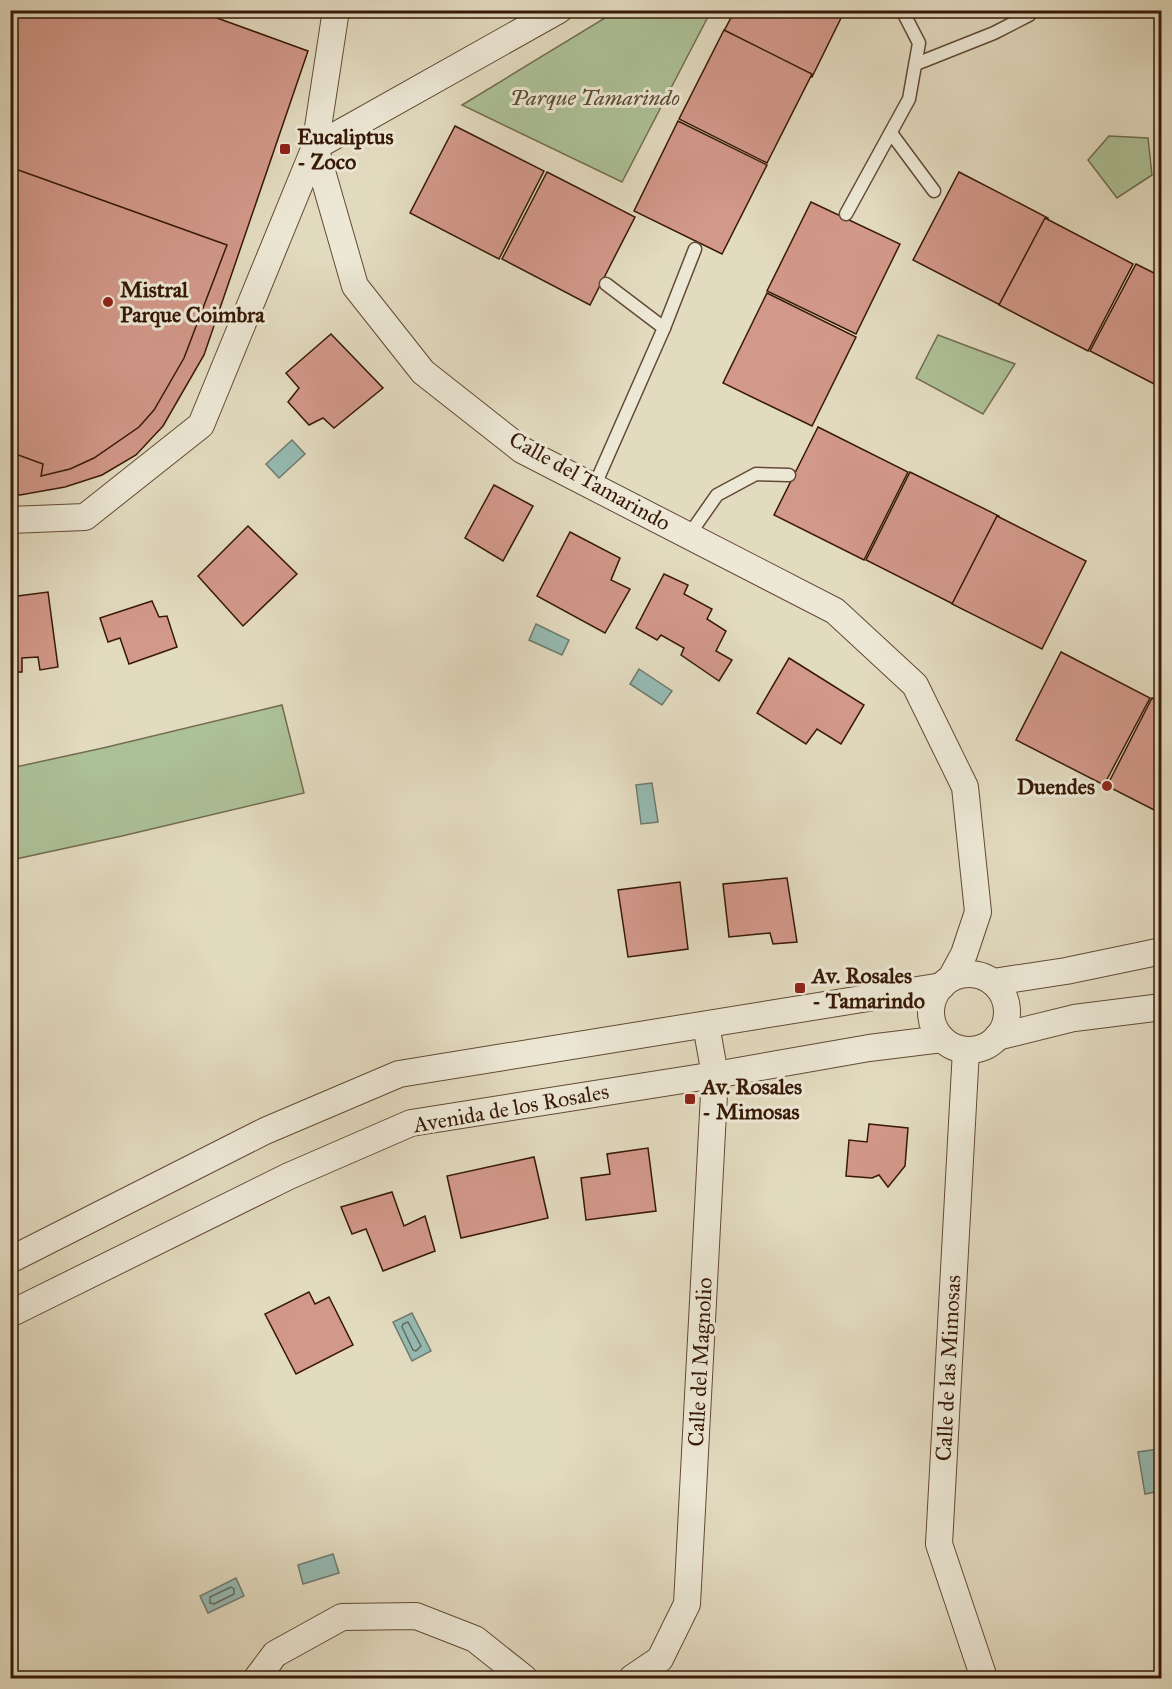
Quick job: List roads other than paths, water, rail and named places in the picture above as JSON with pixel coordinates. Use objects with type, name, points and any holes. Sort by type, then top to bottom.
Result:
[{"type":"street","points":[[10,520],[85,517],[201,425],[315,147],[336,10]]},
{"type":"street","points":[[315,147],[559,10]]},
{"type":"street","name":"Calle del Tamarindo","points":[[315,147],[355,286],[423,372],[522,450],[835,611],[915,685],[965,787],[978,912],[964,954],[946,982]]},
{"type":"street","points":[[10,1260],[265,1131],[399,1074],[706,1025],[946,982],[962,974],[972,974],[993,982],[1066,971],[1161,951]]},
{"type":"street","points":[[946,982],[935,995],[931,1006],[935,1029],[942,1039],[957,1048],[966,1050],[978,1049],[988,1044],[1004,1027],[1007,1015],[1004,997],[993,982]]},
{"type":"street","points":[[997,1037],[1074,1018],[1161,1007]]},
{"type":"street","name":"Calle del Magnolio","points":[[632,1678],[660,1659],[687,1604],[715,1075],[706,1025]]},
{"type":"street","name":"Avenida de los Rosales","points":[[10,1314],[290,1176],[411,1123],[869,1048],[942,1039]]},
{"type":"street","name":"Calle de las Mimosas","points":[[966,1050],[939,1544],[984,1678]]},
{"type":"street","points":[[258,1678],[275,1654],[342,1617],[416,1616],[474,1639],[524,1678]]},
{"type":"lane","points":[[846,214],[909,99],[919,43],[902,10]]},
{"type":"lane","points":[[916,64],[994,33],[1029,15],[1033,10]]},
{"type":"lane","points":[[891,132],[934,191]]},
{"type":"lane","points":[[594,487],[664,328],[694,249]]},
{"type":"lane","points":[[606,284],[664,328]]},
{"type":"lane","points":[[689,535],[717,495],[756,474],[789,475]]},
{"type":"water","points":[[292,440],[305,454],[279,478],[266,464]]},
{"type":"water","points":[[536,624],[569,640],[562,655],[529,640]]},
{"type":"water","points":[[639,669],[672,691],[662,705],[630,684]]},
{"type":"water","points":[[652,783],[658,822],[641,824],[636,785]]},
{"type":"water","points":[[412,1313],[431,1351],[412,1361],[393,1322]]},
{"type":"water","points":[[1158,1449],[1161,1491],[1145,1494],[1138,1452]]},
{"type":"water","points":[[333,1554],[339,1573],[303,1584],[298,1565]]},
{"type":"water","points":[[236,1578],[244,1596],[208,1613],[200,1596]]},
{"type":"place","name":"Eucaliptus - Zoco","points":[[285,149]]},
{"type":"place","name":"Mistral Parque Coimbra","points":[[108,302]]},
{"type":"place","name":"Duendes","points":[[1107,786]]},
{"type":"place","name":"Av. Rosales - Tamarindo","points":[[800,988]]},
{"type":"place","name":"Av. Rosales - Mimosas","points":[[690,1099]]},
{"type":"park label","name":"Parque Tamarindo","points":[[595,97]]}]
